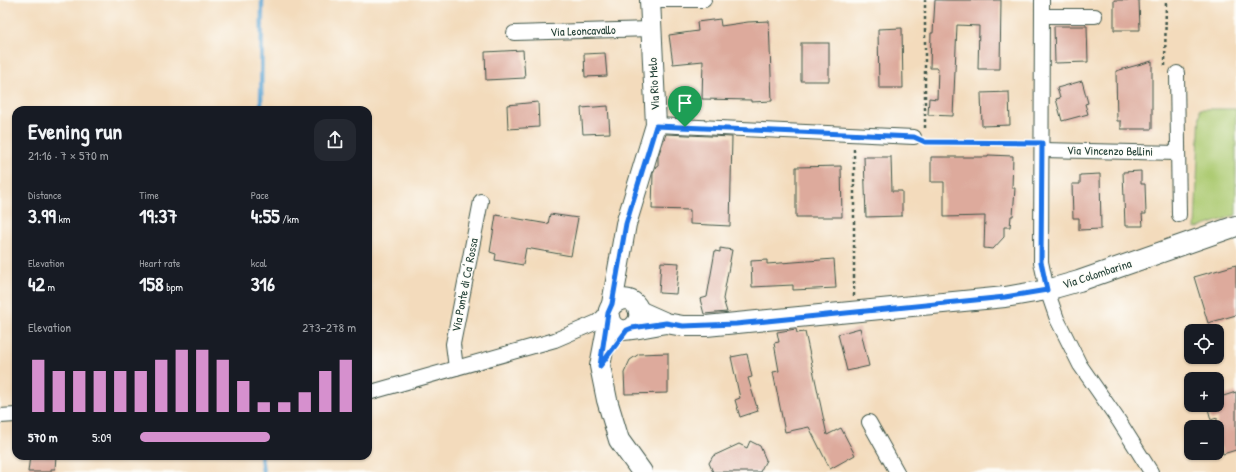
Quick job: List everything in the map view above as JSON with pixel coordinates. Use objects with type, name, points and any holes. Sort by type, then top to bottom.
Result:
[{"type":"street","points":[[650,0],[704,0]]},
{"type":"street","name":"Via Rio Melo","points":[[600,366],[626,224],[656,126],[650,0]]},
{"type":"street","points":[[1042,0],[1041,262],[1047,290],[1057,319],[1080,365],[1151,472]]},
{"type":"street","points":[[1042,16],[1095,16]]},
{"type":"street","name":"Via Leoncavallo","points":[[514,33],[651,29]]},
{"type":"street","points":[[1177,73],[1179,215]]},
{"type":"street","points":[[656,126],[854,134],[919,140]]},
{"type":"street","name":"Via Vincenzo Bellini","points":[[1042,147],[1178,153]]},
{"type":"street","name":"Via Ponte di Ca' Rossa","points":[[456,368],[453,344],[481,201]]},
{"type":"street","name":"Via Colombarina","points":[[610,312],[616,301],[626,299],[633,318],[683,326],[706,326],[1005,297],[1047,290],[1145,259],[1236,226]]},
{"type":"street","name":"Via Rio Melo","points":[[620,258],[633,318]]},
{"type":"street","points":[[372,392],[555,340],[597,322],[610,312],[614,327],[622,330],[633,318]]},
{"type":"street","points":[[633,318],[600,366],[607,400],[619,440],[642,472]]},
{"type":"street","points":[[0,416],[12,415]]},
{"type":"street","points":[[869,422],[897,472]]},
{"type":"lane","points":[[683,93],[685,127]]},
{"type":"path","points":[[925,0],[919,140],[1042,147]]},
{"type":"path","points":[[1166,0],[1165,73],[1177,73]]},
{"type":"path","points":[[854,134],[854,312]]},
{"type":"green space","points":[[1200,109],[1236,109],[1236,215],[1195,229]]},
{"type":"building","points":[[935,0],[1001,0],[1000,69],[978,69],[979,26],[957,25],[953,116],[928,115],[929,98],[937,99],[938,68],[930,68],[931,33],[933,33]]},
{"type":"building","points":[[1114,0],[1139,0],[1140,30],[1114,30]]},
{"type":"building","points":[[720,19],[721,26],[769,21],[772,101],[751,102],[751,100],[702,99],[703,61],[673,64],[669,35],[698,31],[697,22]]},
{"type":"building","points":[[1054,26],[1087,26],[1088,62],[1055,63]]},
{"type":"building","points":[[902,28],[903,88],[879,88],[878,29]]},
{"type":"building","points":[[801,43],[829,43],[829,81],[801,81]]},
{"type":"building","points":[[523,50],[525,78],[486,80],[485,52]]},
{"type":"building","points":[[605,53],[607,76],[585,77],[584,54]]},
{"type":"building","points":[[1152,61],[1152,129],[1121,129],[1121,121],[1117,121],[1116,71]]},
{"type":"building","points":[[1082,81],[1088,103],[1085,104],[1088,114],[1062,121],[1056,99],[1060,98],[1057,88]]},
{"type":"building","points":[[1009,92],[1010,125],[982,126],[981,93]]},
{"type":"building","points":[[538,102],[539,127],[508,129],[507,105]]},
{"type":"building","points":[[608,106],[610,133],[583,134],[581,108]]},
{"type":"building","points":[[666,134],[732,137],[730,226],[690,224],[690,210],[652,209],[653,173],[656,166],[658,166],[658,156]]},
{"type":"building","points":[[988,155],[1013,156],[1012,188],[1015,188],[1013,216],[1011,216],[1010,227],[1004,227],[1004,237],[993,249],[984,248],[985,216],[944,217],[944,182],[931,182],[931,157],[988,157]]},
{"type":"building","points":[[864,157],[891,157],[892,191],[902,191],[902,216],[866,217]]},
{"type":"building","points":[[841,166],[842,217],[796,217],[796,167]]},
{"type":"building","points":[[1141,171],[1141,184],[1145,184],[1146,214],[1142,214],[1143,226],[1125,226],[1123,172]]},
{"type":"building","points":[[1100,174],[1101,229],[1079,230],[1079,218],[1073,218],[1072,184],[1080,184],[1080,175]]},
{"type":"building","points":[[550,214],[578,218],[571,256],[526,248],[523,265],[495,260],[496,254],[490,252],[496,215],[548,224]]},
{"type":"building","points":[[720,248],[732,250],[723,299],[727,312],[704,314],[700,299],[707,297],[715,251],[720,252]]},
{"type":"building","points":[[834,259],[836,288],[793,290],[793,285],[752,287],[751,261],[767,260],[767,264]]},
{"type":"building","points":[[661,262],[679,263],[676,294],[659,293]]},
{"type":"building","points":[[1236,265],[1236,315],[1208,323],[1194,277]]},
{"type":"building","points":[[860,328],[869,366],[847,371],[838,334]]},
{"type":"building","points":[[796,329],[797,333],[805,332],[827,435],[841,428],[855,455],[830,469],[809,427],[785,432],[773,372],[779,371],[774,343],[779,342],[777,332]]},
{"type":"building","points":[[668,353],[668,393],[625,394],[624,373],[630,360],[639,354]]},
{"type":"building","points":[[747,354],[752,377],[748,378],[758,411],[740,417],[735,400],[740,398],[731,357]]},
{"type":"building","points":[[1236,392],[1236,450],[1224,454],[1224,420],[1217,420],[1217,418],[1211,420],[1209,412],[1224,412],[1224,396]]},
{"type":"building","points":[[750,441],[760,446],[766,460],[760,472],[713,472],[709,463],[713,456],[739,444],[747,448]]},
{"type":"building","points":[[30,460],[56,460],[55,469],[51,469],[51,472],[28,472]]},
{"type":"waterway","points":[[261,106],[262,0]]},
{"type":"waterway","points":[[262,460],[263,472]]},
{"type":"route","points":[[656,126],[685,127],[914,137],[925,142],[1042,143],[1041,262],[1047,290],[1005,297],[736,324],[683,326],[666,323],[632,328],[627,330],[600,366],[609,318],[608,313],[612,304],[626,224],[656,126]]}]
